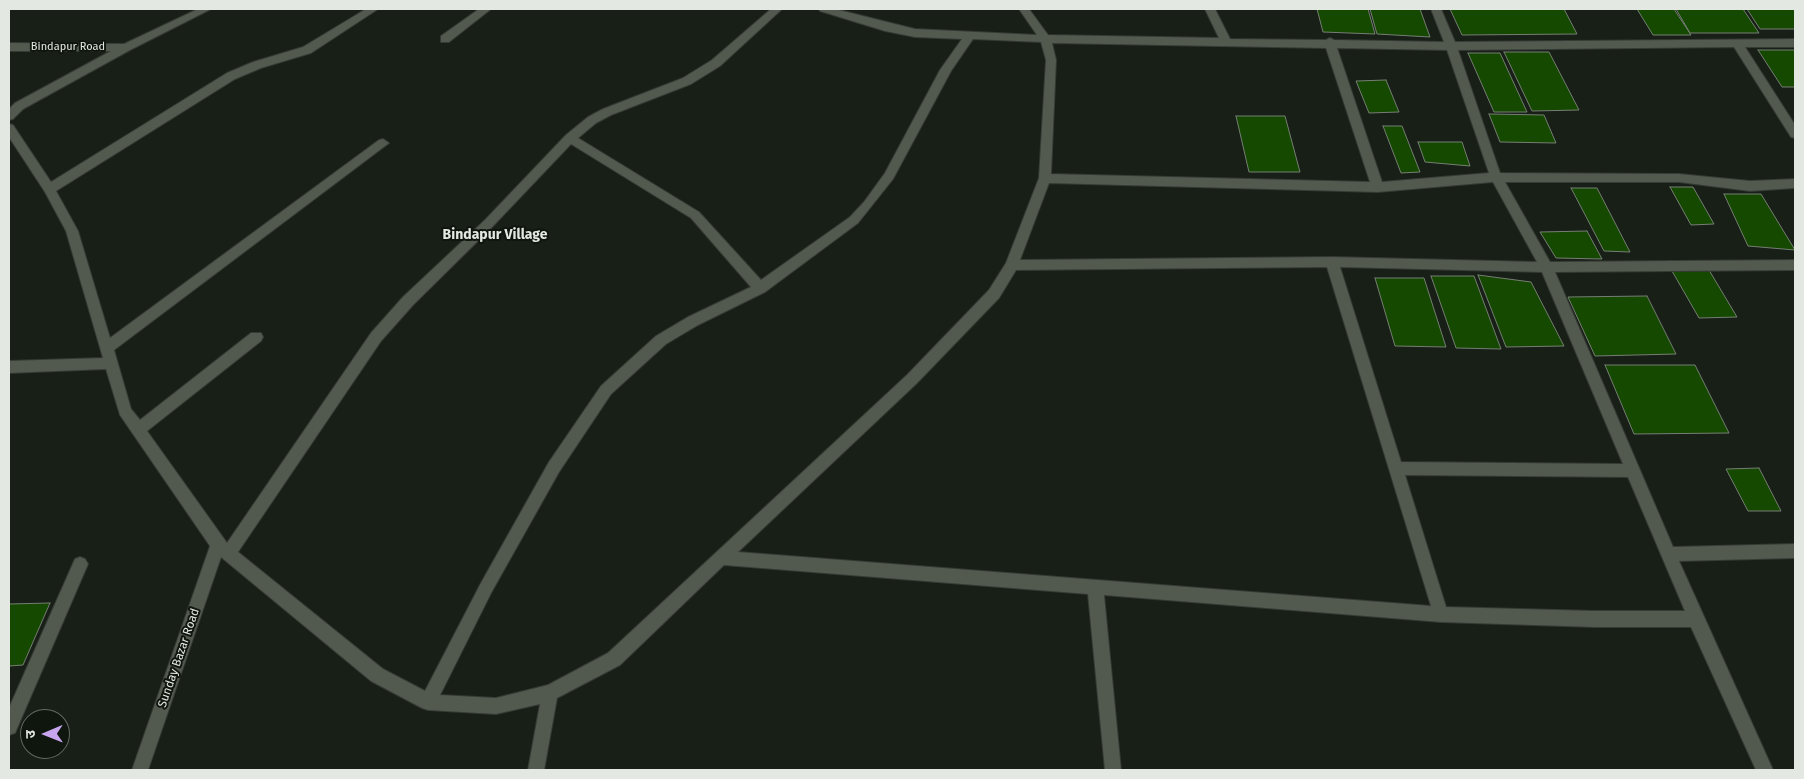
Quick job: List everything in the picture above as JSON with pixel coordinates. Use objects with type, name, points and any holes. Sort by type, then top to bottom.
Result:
[{"type":"street","points":[[9,116],[18,106],[126,47],[206,9]]},
{"type":"street","points":[[49,189],[231,76],[257,65],[307,50],[373,9]]},
{"type":"street","points":[[445,39],[486,9]]},
{"type":"street","name":"Sunday Bazar Road","points":[[140,770],[224,549],[376,337],[408,301],[489,223],[570,138],[592,120],[687,81],[716,63],[777,9]]},
{"type":"street","points":[[824,9],[885,27],[915,33],[1045,39],[1330,42],[1451,46],[1795,43]]},
{"type":"street","points":[[9,128],[49,189],[72,231],[125,411],[224,549],[378,675],[428,702],[496,706],[550,693],[614,659],[945,347],[994,294],[1012,265],[1045,178],[1050,109],[1050,60],[1045,39],[1024,9]]},
{"type":"street","points":[[1210,9],[1226,41]]},
{"type":"street","points":[[1436,9],[1451,46],[1496,177],[1546,267],[1696,619],[1765,770]]},
{"type":"street","points":[[428,702],[486,588],[554,467],[606,390],[661,340],[693,321],[760,288],[854,220],[868,204],[908,142],[946,70],[970,35]]},
{"type":"street","points":[[1330,42],[1378,186]]},
{"type":"street","points":[[1737,44],[1795,134]]},
{"type":"street","name":"Bindapur Road","points":[[9,47],[126,47]]},
{"type":"street","points":[[570,138],[695,215],[760,288]]},
{"type":"street","points":[[106,348],[329,181],[383,143]]},
{"type":"street","points":[[1045,178],[1378,186],[1496,177],[1678,178],[1750,186],[1795,183]]},
{"type":"street","points":[[1012,265],[1332,262],[1546,267],[1795,265]]},
{"type":"street","points":[[1332,262],[1441,614]]},
{"type":"street","points":[[138,430],[256,337]]},
{"type":"street","points":[[9,367],[111,363]]},
{"type":"street","points":[[1395,468],[1634,471]]},
{"type":"street","points":[[1669,554],[1795,551]]},
{"type":"street","points":[[722,558],[1441,614],[1595,619],[1696,619]]},
{"type":"street","points":[[9,727],[80,564]]},
{"type":"street","points":[[1095,587],[1113,770]]},
{"type":"street","points":[[536,770],[550,693]]},
{"type":"building","points":[[1317,9],[1368,9],[1375,34],[1323,32]]},
{"type":"building","points":[[1370,9],[1420,9],[1430,37],[1377,34]]},
{"type":"building","points":[[1450,9],[1564,9],[1577,34],[1462,35]]},
{"type":"building","points":[[1637,9],[1674,9],[1691,35],[1653,35]]},
{"type":"building","points":[[1676,9],[1743,9],[1759,33],[1690,33]]},
{"type":"building","points":[[1747,9],[1795,9],[1795,29],[1760,29]]},
{"type":"building","points":[[1758,50],[1795,50],[1795,87],[1782,87]]},
{"type":"building","points":[[1504,52],[1549,52],[1579,110],[1532,111]]},
{"type":"building","points":[[1468,53],[1500,53],[1527,112],[1494,112]]},
{"type":"building","points":[[1386,80],[1399,112],[1369,113],[1356,81]]},
{"type":"building","points":[[1489,114],[1544,115],[1556,143],[1500,142]]},
{"type":"building","points":[[1236,116],[1285,116],[1300,172],[1249,172]]},
{"type":"building","points":[[1383,126],[1402,126],[1420,172],[1401,173]]},
{"type":"building","points":[[1418,142],[1462,142],[1470,166],[1425,162]]},
{"type":"building","points":[[1670,187],[1693,187],[1714,224],[1691,225]]},
{"type":"building","points":[[1571,188],[1597,188],[1630,252],[1604,251]]},
{"type":"building","points":[[1724,194],[1761,194],[1795,250],[1748,246]]},
{"type":"building","points":[[1587,231],[1602,259],[1556,258],[1540,232]]},
{"type":"building","points":[[1709,270],[1737,317],[1699,318],[1672,271]]},
{"type":"building","points":[[1478,275],[1531,282],[1564,346],[1506,347]]},
{"type":"building","points":[[1431,276],[1474,276],[1501,349],[1456,348]]},
{"type":"building","points":[[1375,278],[1424,278],[1446,347],[1395,346]]},
{"type":"building","points":[[1647,296],[1676,354],[1595,356],[1568,297]]},
{"type":"building","points":[[1605,365],[1695,365],[1729,433],[1634,434]]},
{"type":"building","points":[[1759,468],[1781,511],[1748,511],[1726,469]]},
{"type":"building","points":[[50,603],[23,665],[9,666],[9,604]]},
{"type":"district","name":"Bindapur Village","points":[[495,235]]}]
